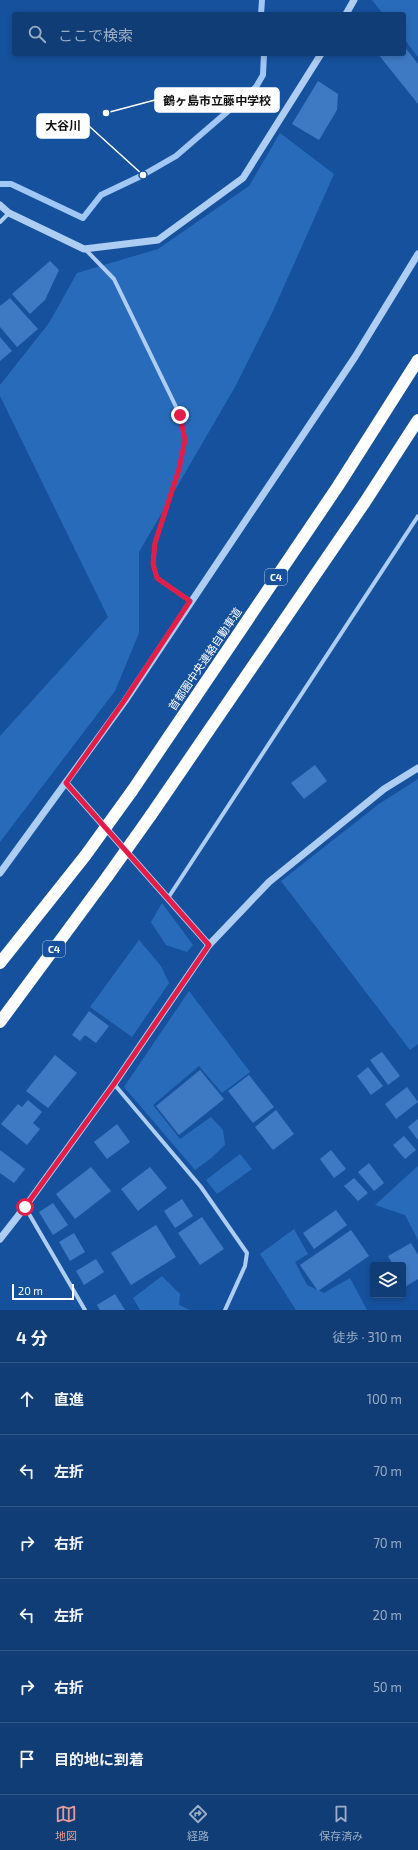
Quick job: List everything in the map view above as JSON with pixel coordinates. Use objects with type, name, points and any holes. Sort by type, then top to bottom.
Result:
[{"type":"highway","name":"首都圏中央連絡自動車道","points":[[0,963],[85,856],[132,791],[338,486],[418,360]]},
{"type":"highway","name":"C4","points":[[0,1022],[151,815],[361,509],[418,420]]},
{"type":"street","points":[[347,12],[354,0]]},
{"type":"street","points":[[84,249],[158,240],[243,178],[320,56]]},
{"type":"street","points":[[0,205],[10,213],[84,249],[114,279],[180,415],[185,440],[179,469],[155,543],[153,564],[157,578],[190,601]]},
{"type":"street","points":[[0,222],[10,213]]},
{"type":"street","points":[[0,873],[124,701],[355,357],[418,254]]},
{"type":"street","points":[[168,898],[418,516]]},
{"type":"street","points":[[0,1239],[114,1084],[209,945],[269,882],[384,789],[418,768]]},
{"type":"street","points":[[66,783],[209,945]]},
{"type":"street","points":[[114,1084],[201,1187],[247,1253],[245,1266],[225,1310]]},
{"type":"street","points":[[25,1207],[85,1310]]},
{"type":"shaded area","points":[[372,0],[418,0],[418,57],[406,42],[406,12],[381,12]]},
{"type":"shaded area","points":[[280,133],[334,174],[273,311],[235,387],[139,552],[139,633],[115,691],[0,842],[0,736],[108,617],[0,396],[0,385],[49,323],[77,273],[158,249],[249,186]]},
{"type":"shaded area","points":[[418,779],[418,1044],[410,1050],[281,881],[379,804]]},
{"type":"shaded area","points":[[162,903],[193,945],[187,952],[166,945],[151,922]]},
{"type":"shaded area","points":[[139,940],[161,966],[169,983],[132,1037],[90,1007]]},
{"type":"shaded area","points":[[189,991],[250,1072],[222,1093],[199,1066],[153,1105],[180,1139],[211,1117],[223,1130],[225,1145],[195,1170],[124,1087]]},
{"type":"shaded area","points":[[240,1154],[252,1169],[217,1194],[206,1180]]},
{"type":"shaded area","points":[[418,1166],[418,1240],[405,1215],[375,1205]]},
{"type":"shaded area","points":[[294,1229],[308,1254],[295,1262],[307,1285],[324,1293],[350,1278],[367,1310],[296,1310],[260,1254]]},
{"type":"shaded area","points":[[162,1276],[180,1294],[179,1305],[190,1310],[140,1310],[133,1298]]},
{"type":"building","points":[[406,49],[418,64],[418,104],[380,56],[406,56]]},
{"type":"building","points":[[318,81],[338,94],[337,110],[319,140],[292,124]]},
{"type":"building","points":[[50,261],[59,270],[45,300],[30,314],[12,294]]},
{"type":"building","points":[[10,298],[38,329],[17,347],[0,327],[0,306]]},
{"type":"building","points":[[0,337],[12,351],[0,361]]},
{"type":"building","points":[[315,765],[327,781],[304,799],[291,783]]},
{"type":"building","points":[[89,1011],[109,1026],[96,1043],[85,1035],[80,1041],[72,1035]]},
{"type":"building","points":[[382,1052],[400,1076],[388,1085],[370,1060]]},
{"type":"building","points":[[55,1055],[77,1073],[48,1108],[26,1091]]},
{"type":"building","points":[[368,1067],[383,1086],[371,1095],[357,1076]]},
{"type":"building","points":[[200,1070],[224,1099],[179,1135],[156,1106]]},
{"type":"building","points":[[249,1075],[274,1107],[253,1123],[228,1091]]},
{"type":"building","points":[[407,1087],[418,1102],[396,1119],[385,1104]]},
{"type":"building","points":[[28,1100],[42,1112],[33,1123],[40,1129],[27,1145],[1,1124],[18,1104],[22,1107]]},
{"type":"building","points":[[276,1110],[294,1134],[273,1150],[255,1127]]},
{"type":"building","points":[[418,1119],[418,1140],[408,1127]]},
{"type":"building","points":[[117,1124],[130,1142],[107,1159],[94,1142]]},
{"type":"building","points":[[404,1136],[416,1150],[405,1159],[393,1145]]},
{"type":"building","points":[[0,1150],[25,1169],[14,1183],[0,1173]]},
{"type":"building","points":[[331,1150],[346,1169],[334,1178],[320,1159]]},
{"type":"building","points":[[369,1163],[384,1183],[374,1191],[358,1172]]},
{"type":"building","points":[[91,1167],[111,1191],[75,1219],[56,1194]]},
{"type":"building","points":[[150,1167],[167,1188],[138,1211],[121,1189]]},
{"type":"building","points":[[354,1178],[368,1193],[358,1201],[344,1186]]},
{"type":"building","points":[[182,1199],[193,1216],[175,1228],[164,1211]]},
{"type":"building","points":[[53,1203],[68,1225],[53,1235],[39,1212]]},
{"type":"building","points":[[336,1210],[347,1225],[314,1249],[303,1233]]},
{"type":"building","points":[[202,1217],[224,1249],[200,1265],[178,1233]]},
{"type":"building","points":[[156,1225],[176,1257],[131,1285],[111,1253]]},
{"type":"building","points":[[351,1230],[369,1256],[318,1291],[300,1265]]},
{"type":"building","points":[[74,1233],[85,1252],[70,1261],[59,1242]]},
{"type":"building","points":[[411,1243],[418,1255],[418,1279],[406,1286],[406,1262],[391,1262],[388,1256]]},
{"type":"building","points":[[96,1259],[104,1272],[84,1285],[76,1271]]},
{"type":"building","points":[[115,1294],[125,1310],[100,1310],[97,1305]]},
{"type":"waterway","points":[[261,12],[262,0]]},
{"type":"waterway","points":[[0,184],[11,184],[83,218],[101,195],[143,175],[176,156],[256,87],[263,75],[264,56]]},
{"type":"place","name":"鶴ヶ島市立藤中学校","points":[[106,113]]},
{"type":"place","name":"大谷川","points":[[143,175]]},
{"type":"route","points":[[25,1207],[114,1084],[209,945],[66,783],[124,701],[190,601],[157,578],[153,564],[155,543],[179,469],[185,440],[180,415]]}]
